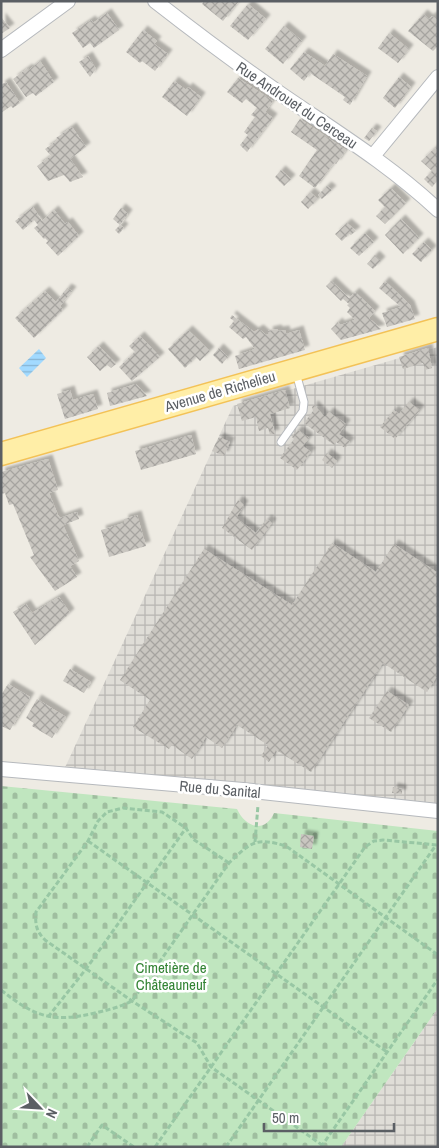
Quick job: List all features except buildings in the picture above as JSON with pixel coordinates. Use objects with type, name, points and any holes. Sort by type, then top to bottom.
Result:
[{"type":"main road","name":"Avenue de Richelieu","points":[[1,454],[438,329]]},
{"type":"street","points":[[1,50],[68,1]]},
{"type":"street","name":"Rue Androuet du Cerceau","points":[[155,1],[238,64],[373,156],[438,210]]},
{"type":"street","points":[[373,156],[438,77]]},
{"type":"street","name":"Rue du Sanital","points":[[1,769],[259,792],[438,811]]},
{"type":"lane","points":[[281,442],[303,411],[304,402],[295,370]]},
{"type":"path","points":[[255,842],[259,792]]},
{"type":"path","points":[[229,863],[193,839],[186,828],[162,812],[123,808],[107,812],[98,821],[88,841],[36,912],[35,923],[38,933],[45,940],[132,1001],[198,1043],[211,1067],[322,1146],[438,979]]},
{"type":"path","points":[[48,1017],[86,969],[186,828]]},
{"type":"path","points":[[155,1147],[365,847],[374,841],[383,840],[437,845],[226,1147]]},
{"type":"path","points":[[88,841],[387,1052]]},
{"type":"path","points":[[1,990],[18,1004],[32,1011],[48,1017],[64,1019],[120,1006],[132,1001],[229,863],[255,842],[270,842],[286,846],[438,955]]},
{"type":"path","points":[[87,1147],[102,1126],[134,1147]]},
{"type":"shaded area","points":[[438,347],[438,814],[62,774],[233,406]]},
{"type":"shaded area","points":[[438,1008],[438,1147],[341,1147]]},
{"type":"green space","name":"Cimetière de Châteauneuf","points":[[1,786],[237,809],[245,820],[255,826],[266,824],[274,813],[438,831],[438,1008],[341,1147],[1,1147]]},
{"type":"water","points":[[39,349],[46,358],[27,377],[19,368]]}]
